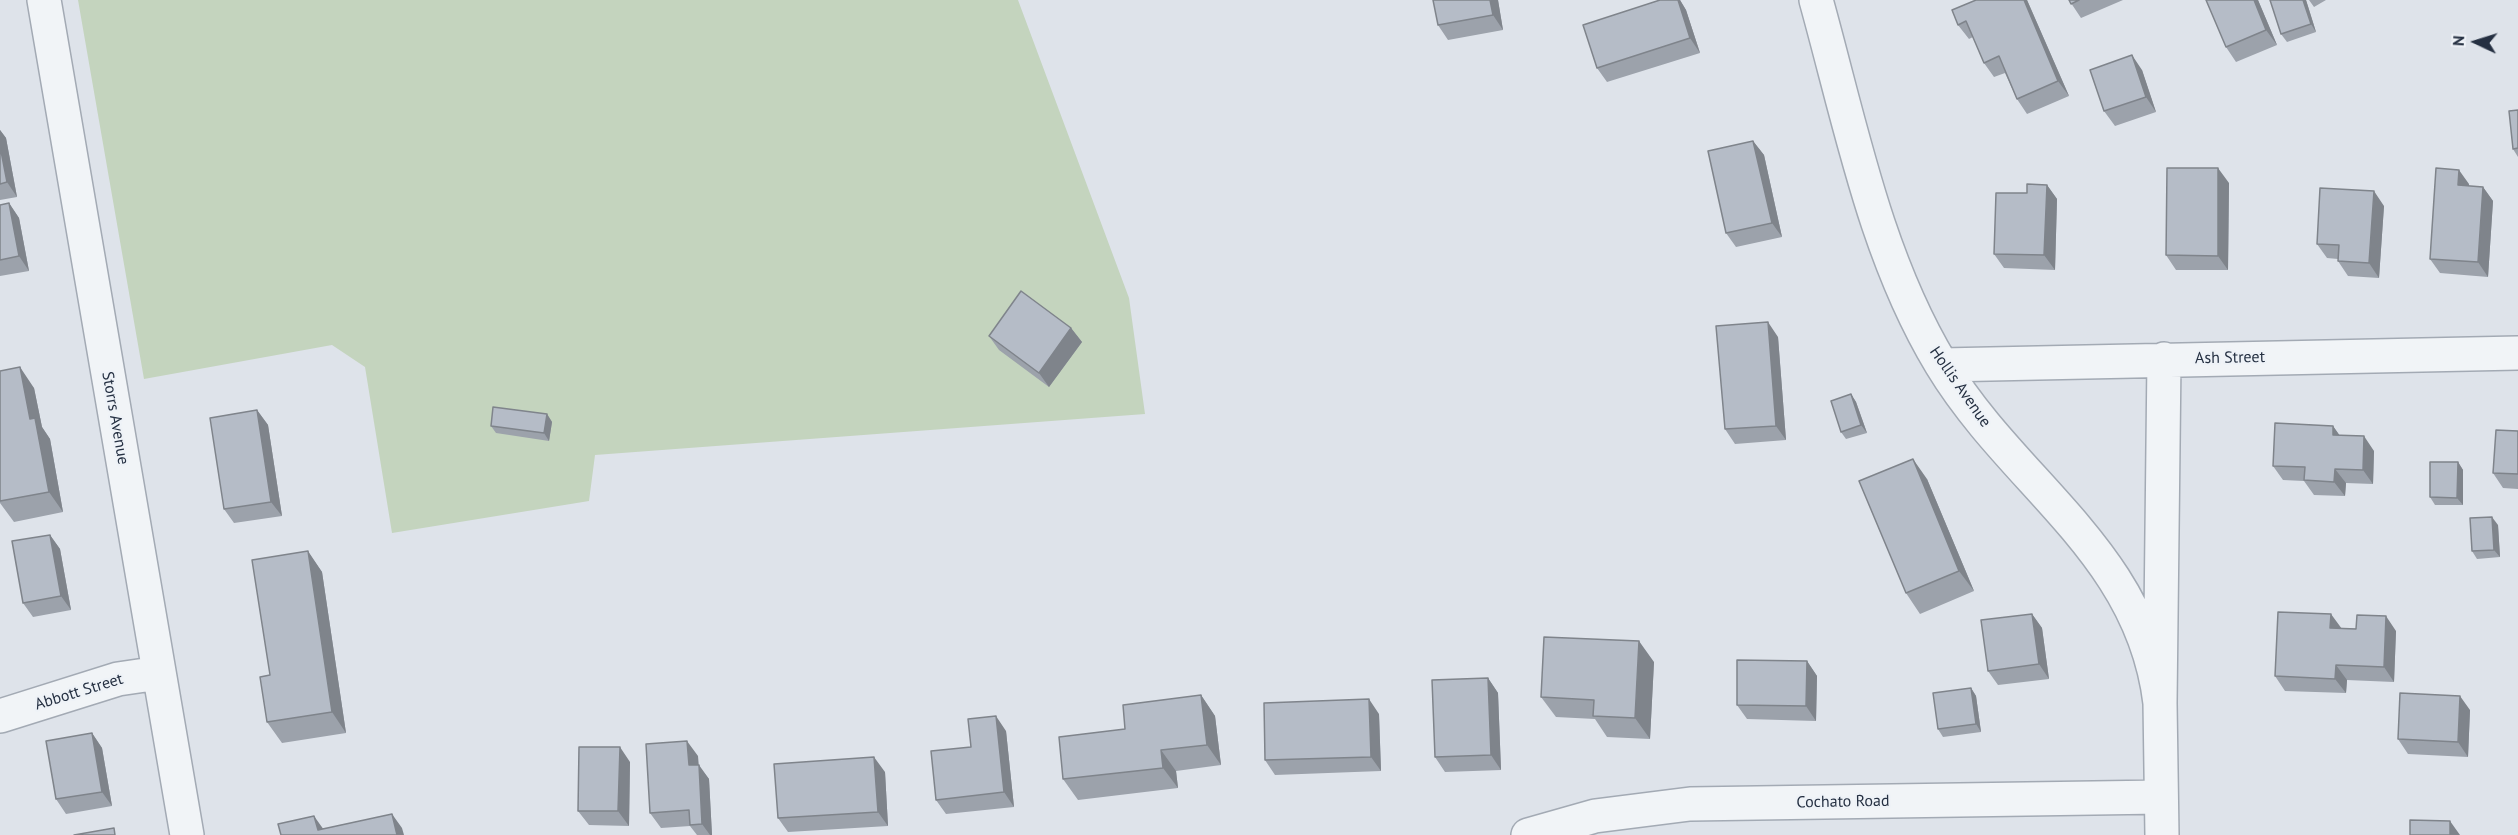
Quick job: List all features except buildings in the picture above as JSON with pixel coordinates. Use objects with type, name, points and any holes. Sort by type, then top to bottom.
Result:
[{"type":"street","name":"Storrs Avenue","points":[[44,0],[187,835]]},
{"type":"street","name":"Hollis Avenue","points":[[1816,0],[1881,231],[1917,318],[1942,365],[1975,411],[2117,579],[2146,640],[2157,680],[2160,703]]},
{"type":"street","name":"Ash Street","points":[[1942,365],[2518,353]]},
{"type":"street","name":"Hollis Avenue","points":[[2162,835],[2160,703],[2164,359]]},
{"type":"street","name":"Abbott Street","points":[[0,716],[118,680],[159,673]]},
{"type":"street","name":"Cochato Road","points":[[1528,835],[1565,830],[1627,810],[1690,804],[2161,797]]},
{"type":"green space","points":[[78,0],[1018,0],[1129,298],[1145,414],[595,455],[589,501],[392,533],[365,367],[332,345],[144,379]]}]
